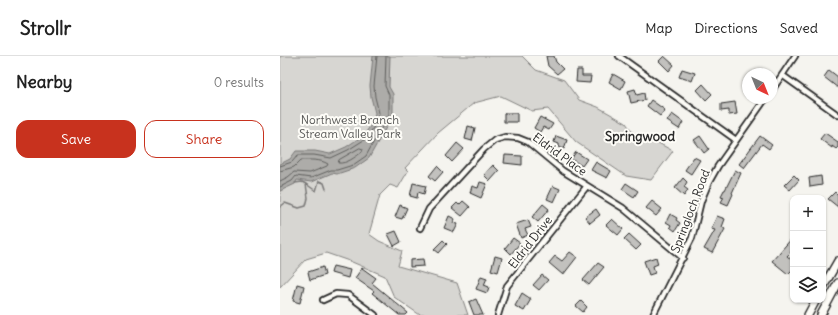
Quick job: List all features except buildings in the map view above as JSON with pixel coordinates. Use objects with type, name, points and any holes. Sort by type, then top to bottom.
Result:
[{"type":"main road","points":[[826,282],[838,261]]},
{"type":"main road","points":[[821,315],[838,283]]},
{"type":"main road","points":[[808,315],[814,303]]},
{"type":"street","points":[[619,56],[736,140]]},
{"type":"street","points":[[778,81],[795,56]]},
{"type":"street","points":[[782,75],[838,115]]},
{"type":"street","name":"Springloch Road","points":[[653,315],[692,238],[701,201],[708,182],[762,104]]},
{"type":"street","name":"Eldrid Place","points":[[420,228],[429,209],[484,149],[495,140],[505,137],[518,138],[528,142],[563,171],[623,208],[683,258]]},
{"type":"street","name":"Eldrid Drive","points":[[498,315],[507,286],[587,186]]},
{"type":"street","points":[[323,300],[342,293],[348,295],[375,315]]},
{"type":"green space","name":"Northwest Branch Stream Valley Park","points":[[280,56],[522,56],[536,70],[564,80],[579,100],[598,107],[626,123],[638,140],[651,139],[673,151],[651,180],[626,176],[576,142],[548,109],[532,111],[501,96],[474,103],[438,133],[405,168],[408,171],[398,188],[390,185],[380,195],[369,234],[379,241],[402,251],[398,266],[457,283],[468,315],[420,315],[394,297],[385,276],[326,253],[306,259],[280,287]]},
{"type":"water","points":[[373,56],[390,56],[389,87],[393,94],[393,115],[369,158],[355,168],[337,174],[332,173],[311,182],[297,180],[295,184],[280,191],[280,164],[290,159],[296,151],[315,151],[330,154],[346,147],[364,135],[373,122],[375,113],[370,86]]},
{"type":"waterway","points":[[306,184],[316,191],[319,181],[324,183],[326,189]]},
{"type":"waterway","points":[[280,207],[285,203],[299,208],[306,206],[308,198],[306,184],[302,182],[295,183]]},
{"type":"district","name":"Springwood","points":[[640,136]]}]
